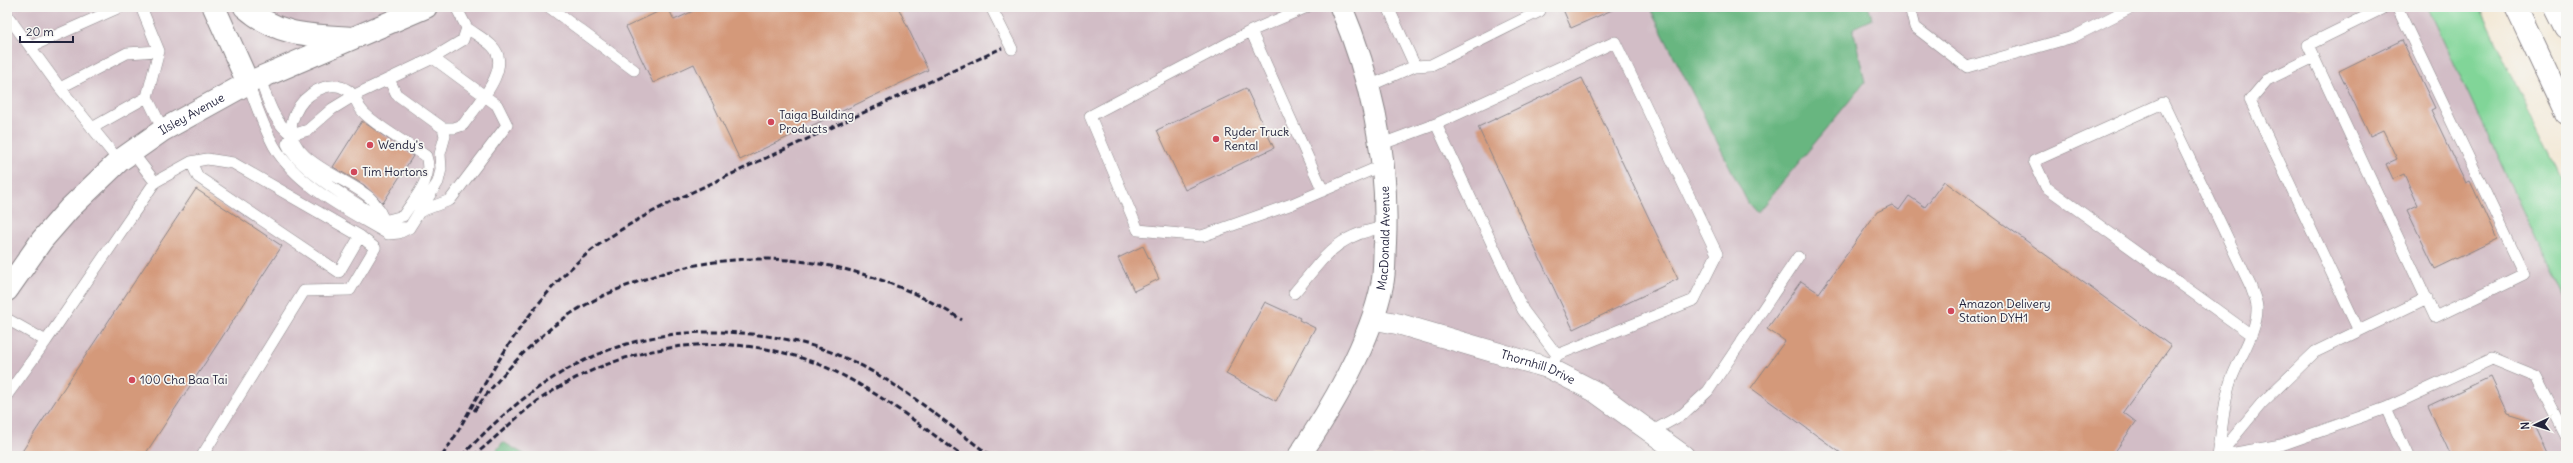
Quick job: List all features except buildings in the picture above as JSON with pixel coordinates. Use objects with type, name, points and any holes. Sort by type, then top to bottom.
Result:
[{"type":"main road","points":[[214,7],[254,81]]},
{"type":"main road","points":[[245,7],[257,18],[296,35],[357,38]]},
{"type":"main road","name":"Ilsley Avenue","points":[[7,290],[42,240],[69,209],[125,156],[164,130],[254,81],[357,38],[426,7]]},
{"type":"main road","name":"MacDonald Avenue","points":[[1299,456],[1325,418],[1373,319],[1383,284],[1386,227],[1382,155],[1369,86],[1354,38],[1341,7]]},
{"type":"main road","points":[[2510,7],[2534,46]]},
{"type":"main road","points":[[2516,7],[2566,113]]},
{"type":"main road","points":[[2556,7],[2566,27]]},
{"type":"street","name":"Thornhill Drive","points":[[1373,319],[1553,362],[1684,456]]},
{"type":"lane","points":[[30,47],[120,7]]},
{"type":"lane","points":[[141,7],[159,51],[147,97],[164,130]]},
{"type":"lane","points":[[389,79],[396,94],[443,128],[454,128],[463,124],[498,74],[499,60],[493,47],[467,28],[456,7]]},
{"type":"lane","points":[[549,7],[634,70]]},
{"type":"lane","points":[[991,7],[1012,49]]},
{"type":"lane","points":[[1307,7],[1251,31],[1090,116],[1138,230],[1202,236],[1323,191],[1436,124],[1615,42],[1717,254],[1694,300],[1553,362],[1523,310],[1436,124]]},
{"type":"lane","points":[[1388,7],[1415,66]]},
{"type":"lane","points":[[1369,86],[1415,66],[1431,65],[1540,11],[1538,7]]},
{"type":"lane","points":[[1910,7],[1916,27],[1967,67],[2073,37],[2132,7]]},
{"type":"lane","points":[[2385,7],[2308,45],[2435,317],[2524,274],[2397,7]]},
{"type":"lane","points":[[7,15],[60,88],[92,128],[156,182]]},
{"type":"lane","points":[[292,135],[308,130],[332,110],[355,95],[433,58],[463,40],[467,28]]},
{"type":"lane","points":[[1251,31],[1323,191]]},
{"type":"lane","points":[[60,88],[127,54],[159,51]]},
{"type":"lane","points":[[2314,57],[2267,80],[2250,100],[2358,331]]},
{"type":"lane","points":[[421,210],[450,200],[507,125],[497,105],[433,58]]},
{"type":"lane","points":[[254,81],[282,128],[292,135]]},
{"type":"lane","points":[[254,81],[261,120],[285,161],[300,176],[366,221],[388,234],[399,233],[409,228],[438,182],[441,169],[440,154],[445,136],[443,128]]},
{"type":"lane","points":[[366,221],[384,221],[403,216],[428,177],[430,168],[426,156],[363,112],[355,95],[340,86],[328,86],[314,92],[304,99],[294,115],[292,135],[287,144],[299,162],[384,221],[393,228],[409,228]]},
{"type":"lane","points":[[92,128],[147,97]]},
{"type":"lane","points":[[2218,456],[2230,384],[2250,334],[2256,317],[2257,306],[2251,287],[2163,103],[2034,161],[2046,187],[2250,334]]},
{"type":"lane","points":[[7,395],[156,182],[191,162],[208,159],[233,163],[360,236],[376,248],[350,290],[304,290],[202,456]]},
{"type":"lane","points":[[191,162],[198,177],[339,272],[360,236]]},
{"type":"lane","points":[[1294,292],[1337,243],[1363,231],[1386,227]]},
{"type":"lane","points":[[1651,432],[1682,414],[1708,391],[1798,257]]},
{"type":"lane","points":[[2218,456],[2261,404],[2315,352],[2426,298]]},
{"type":"lane","points":[[7,320],[46,341]]},
{"type":"lane","points":[[2218,456],[2281,445],[2386,408],[2492,359],[2536,377],[2566,436]]},
{"type":"lane","points":[[2386,408],[2408,456]]},
{"type":"shaded area","points":[[7,7],[1649,7],[1748,203],[1757,213],[1865,82],[1853,28],[1872,19],[1869,7],[2428,7],[2566,304],[2566,456],[527,456],[504,442],[492,456],[7,456]]},
{"type":"green space","points":[[1649,7],[1869,7],[1872,19],[1853,28],[1865,82],[1757,213],[1748,203]]},
{"type":"green space","points":[[2428,7],[2479,7],[2566,188],[2566,304]]},
{"type":"green space","points":[[503,442],[527,456],[492,456]]},
{"type":"railway","points":[[453,440],[504,352],[533,311],[566,273],[608,238],[656,210],[1002,48]]},
{"type":"railway","points":[[474,411],[500,378],[519,358],[539,338],[570,314],[614,291],[637,282],[678,269],[720,261],[762,259],[804,262],[845,269],[885,282],[924,299],[962,320]]},
{"type":"railway","points":[[462,456],[492,426],[522,400],[554,377],[587,359],[622,346],[659,336],[698,332],[741,333],[780,338],[806,344],[843,357],[863,366],[901,389],[991,456]]},
{"type":"railway","points":[[473,456],[535,403],[579,376],[615,361],[653,351],[691,345],[730,345],[768,349],[806,359],[842,375],[874,393],[963,456]]},
{"type":"railway","points":[[442,456],[456,435]]},
{"type":"place","name":"Taiga Building Products","points":[[771,122]]},
{"type":"place","name":"Ryder Truck Rental","points":[[1216,139]]},
{"type":"place","name":"Wendy's","points":[[370,145]]},
{"type":"place","name":"Tim Hortons","points":[[354,172]]},
{"type":"place","name":"Amazon Delivery Station DYH1","points":[[1951,311]]},
{"type":"place","name":"100 Cha Baa Tai","points":[[132,380]]}]
